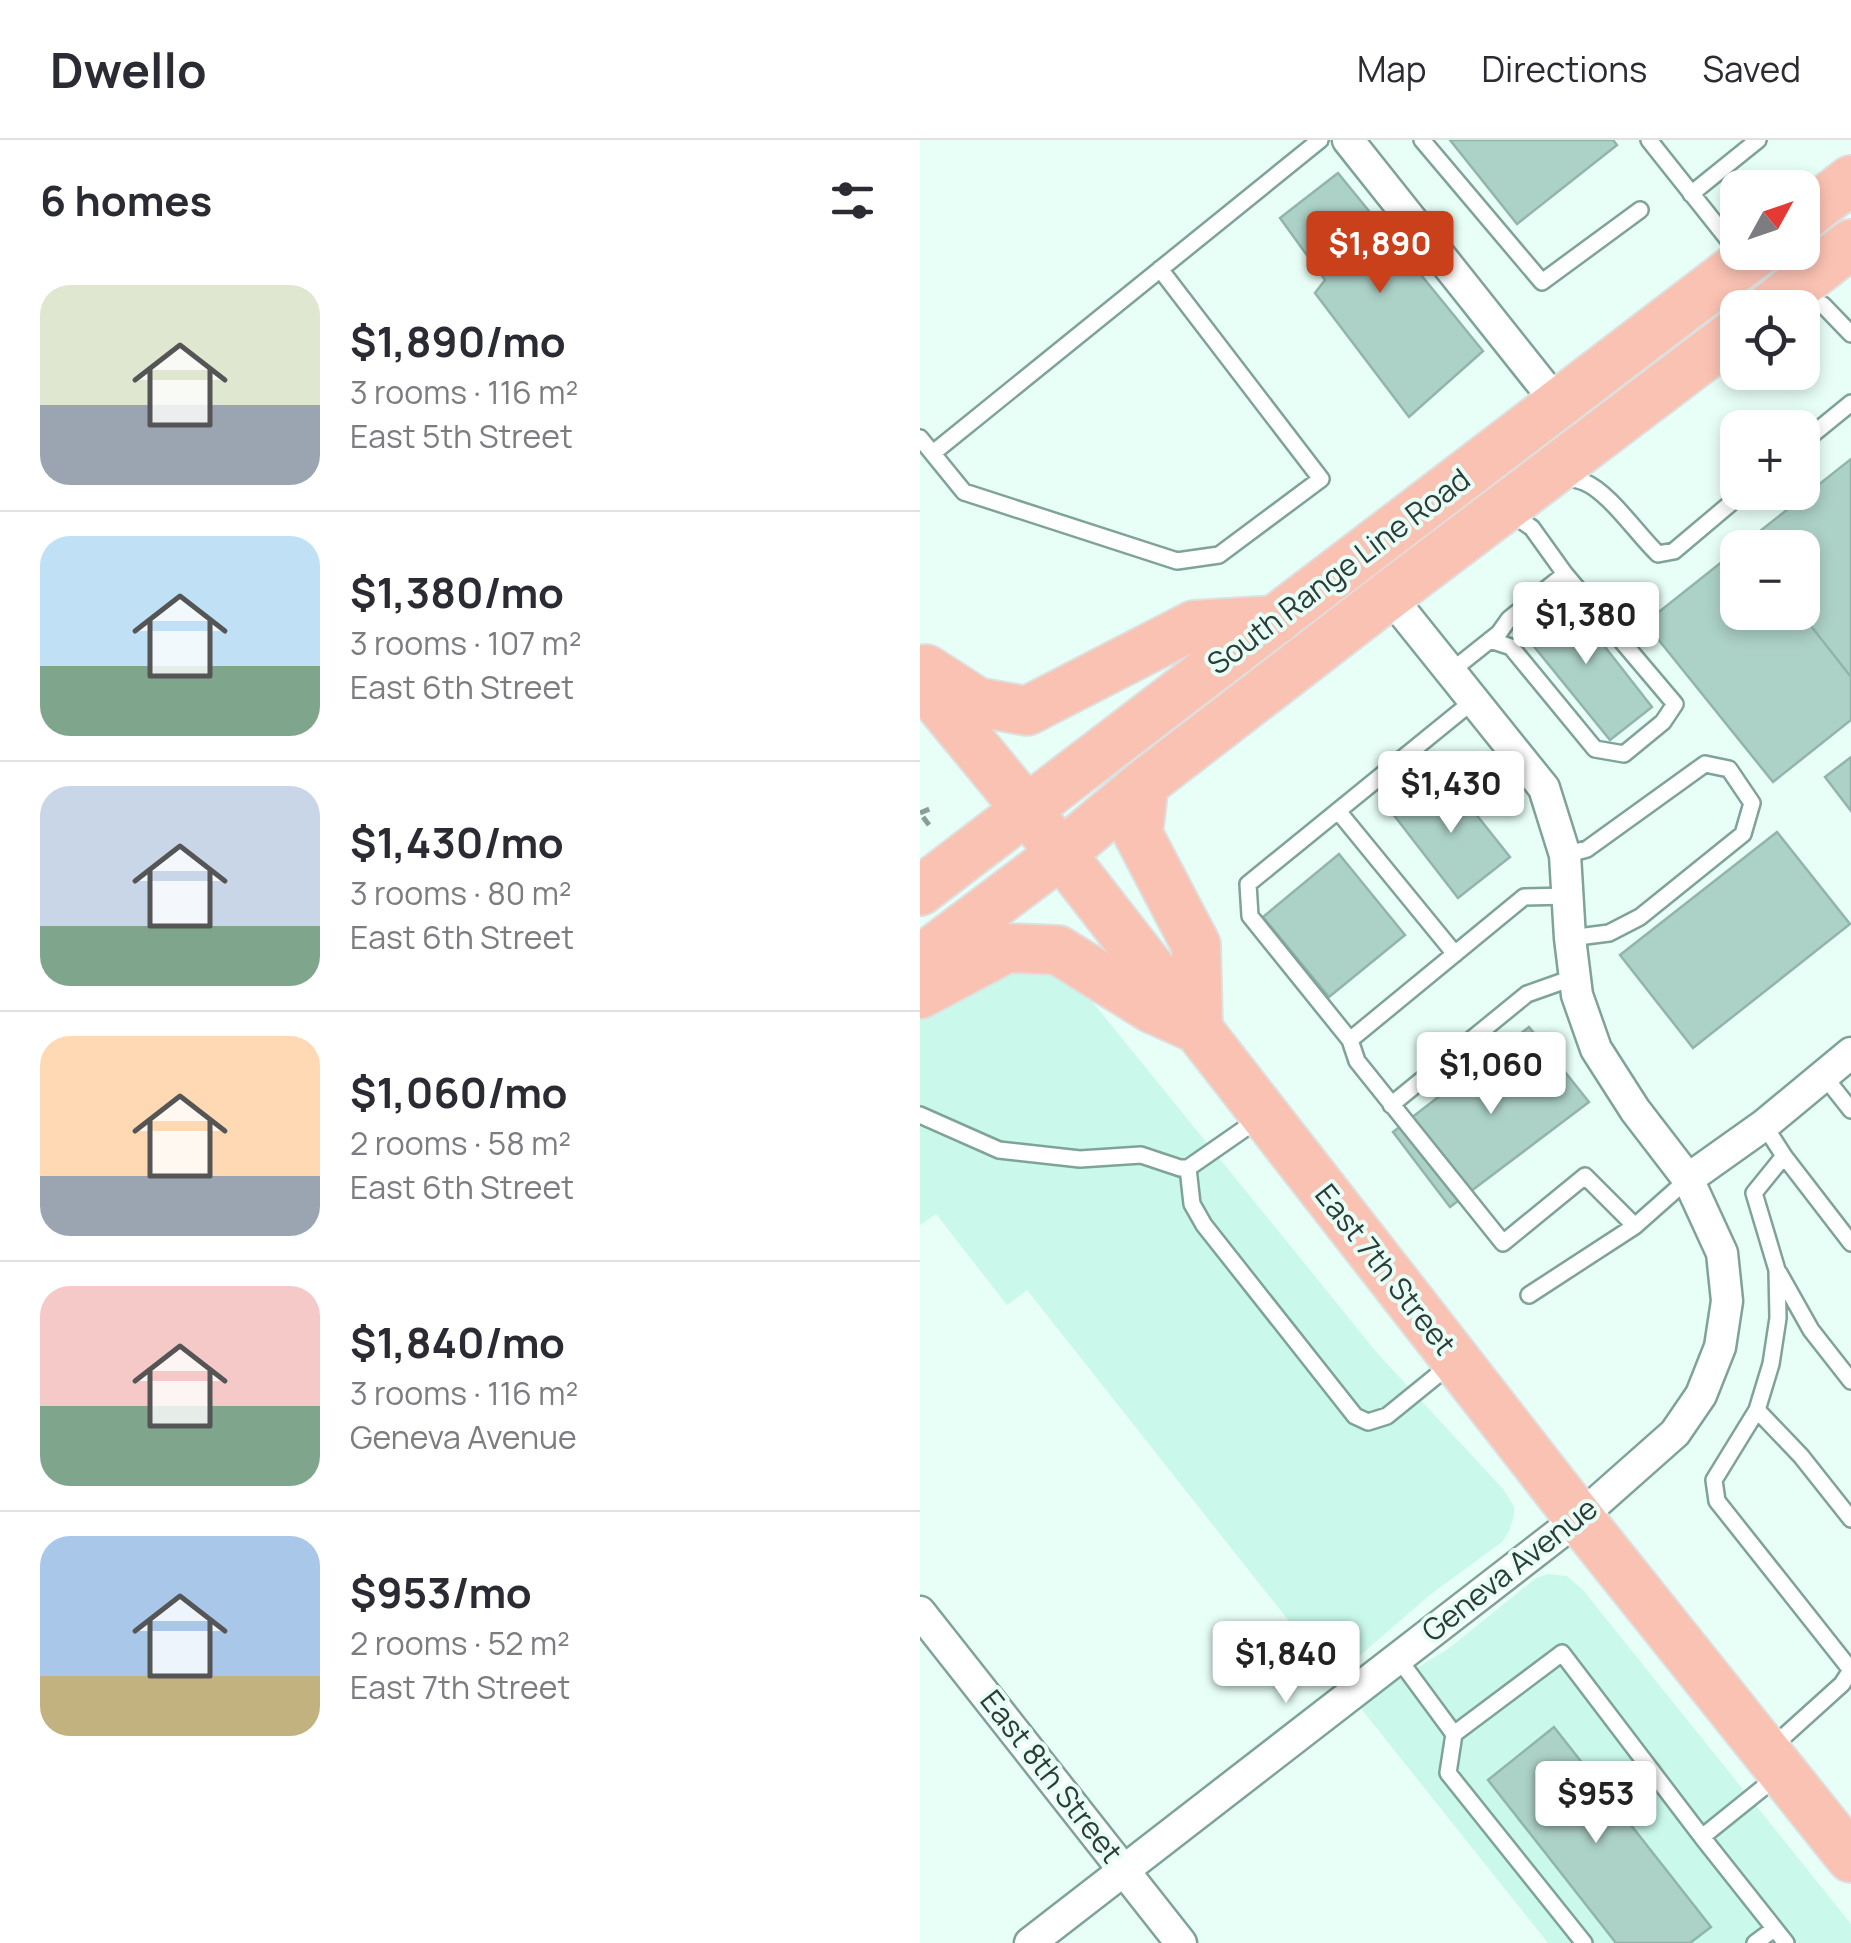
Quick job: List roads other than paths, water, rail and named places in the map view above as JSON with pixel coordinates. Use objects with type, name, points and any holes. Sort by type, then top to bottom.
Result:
[{"type":"main road","points":[[1820,204],[1851,180]]},
{"type":"main road","points":[[1792,290],[1851,244]]},
{"type":"main road","name":"South Range Line Road","points":[[920,891],[1558,404],[1724,270]]},
{"type":"main road","name":"South Range Line Road","points":[[920,960],[1061,854],[1144,784],[1720,346]]},
{"type":"main road","points":[[920,665],[976,702],[1027,711],[1194,626],[1276,620]]},
{"type":"main road","name":"East 7th Street","points":[[920,680],[1027,810],[1579,1518],[1851,1858]]},
{"type":"main road","points":[[920,994],[1007,948],[1058,950],[1151,1008],[1198,1028],[1196,945],[1138,834],[1144,784]]},
{"type":"street","points":[[1348,140],[1558,404]]},
{"type":"street","name":"Geneva Avenue","points":[[1030,1943],[1579,1518],[1675,1434],[1701,1395],[1720,1347],[1727,1300],[1722,1253],[1688,1179],[1596,1049],[1577,995],[1565,855],[1544,788],[1389,596]]},
{"type":"street","points":[[1688,1179],[1764,1125],[1851,1053]]},
{"type":"street","name":"East 8th Street","points":[[920,1612],[1181,1943]]},
{"type":"lane","points":[[932,453],[1320,140]]},
{"type":"lane","points":[[1422,140],[1542,282],[1640,210]]},
{"type":"lane","points":[[1649,140],[1720,227]]},
{"type":"lane","points":[[1691,194],[1758,140]]},
{"type":"lane","points":[[920,438],[964,492],[1177,560],[1219,556],[1321,480],[1160,269]]},
{"type":"lane","points":[[1820,306],[1851,334]]},
{"type":"lane","points":[[1820,428],[1851,403]]},
{"type":"lane","points":[[1550,473],[1586,482],[1606,496],[1658,554],[1674,551],[1723,510]]},
{"type":"lane","points":[[1490,640],[1511,647],[1595,750],[1624,754],[1663,722],[1675,704],[1565,574],[1532,528],[1505,510]]},
{"type":"lane","points":[[1450,672],[1565,574]]},
{"type":"lane","points":[[1474,701],[1248,884],[1250,916],[1350,1040],[1357,1061],[1391,1105],[1503,1243],[1586,1176],[1635,1226]]},
{"type":"lane","points":[[1565,855],[1587,849],[1705,764],[1728,769],[1752,803],[1742,834],[1640,916],[1610,933],[1570,938]]},
{"type":"lane","points":[[1338,812],[1455,954]]},
{"type":"lane","points":[[1350,1040],[1524,897],[1568,896]]},
{"type":"lane","points":[[1391,1105],[1527,994],[1575,978]]},
{"type":"lane","points":[[1824,1076],[1851,1110]]},
{"type":"lane","points":[[920,1115],[1000,1150],[1080,1158],[1141,1155],[1188,1168],[1265,1115]]},
{"type":"lane","points":[[1764,1125],[1851,1243]]},
{"type":"lane","points":[[1702,1837],[1775,1762],[1851,1670],[1717,1500],[1714,1480],[1757,1410],[1770,1364],[1778,1318],[1776,1270],[1754,1193],[1784,1156]]},
{"type":"lane","points":[[1188,1168],[1192,1204],[1204,1224],[1355,1416],[1368,1422],[1388,1416],[1456,1360]]},
{"type":"lane","points":[[1529,1295],[1635,1226],[1688,1179]]},
{"type":"lane","points":[[1776,1270],[1811,1330],[1851,1381]]},
{"type":"lane","points":[[1757,1410],[1851,1519]]},
{"type":"lane","points":[[1584,1943],[1448,1773],[1454,1734],[1562,1652],[1786,1943]]},
{"type":"lane","points":[[1398,1658],[1454,1734]]},
{"type":"lane","points":[[1755,1943],[1774,1929]]}]
